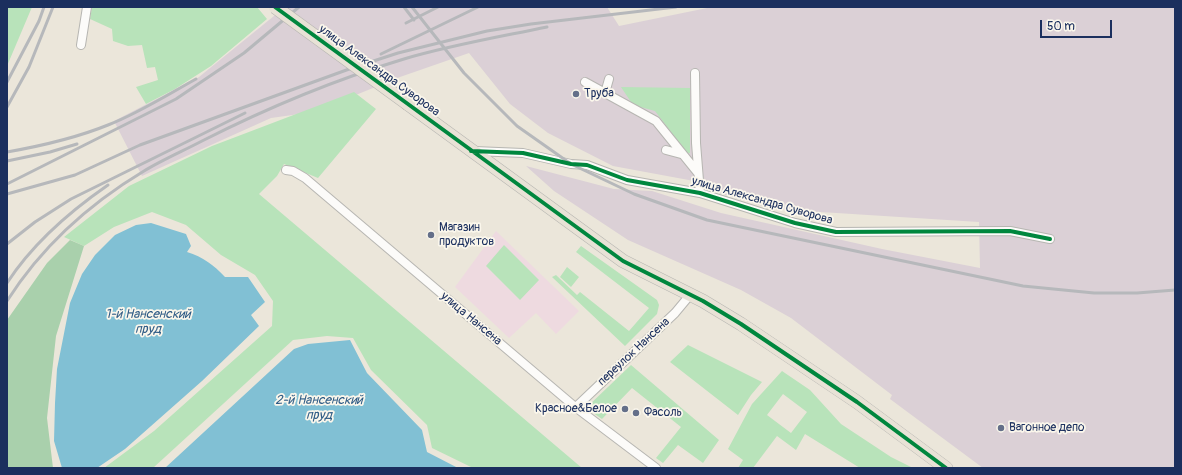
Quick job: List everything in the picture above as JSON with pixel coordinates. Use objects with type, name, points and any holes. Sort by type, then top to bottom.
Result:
[{"type":"main road","name":"улица Александра Суворова","points":[[275,7],[623,261],[690,295],[741,324],[789,355],[946,468]]},
{"type":"street","points":[[81,45],[87,7]]},
{"type":"street","points":[[695,73],[700,193]]},
{"type":"street","points":[[605,93],[609,79]]},
{"type":"street","points":[[585,82],[656,122],[698,173]]},
{"type":"street","points":[[666,150],[681,154]]},
{"type":"street","name":"улица Александра Суворова","points":[[472,151],[522,153],[571,164],[587,165],[627,180],[700,193],[795,223],[836,232],[1010,230],[1050,239]]},
{"type":"street","name":"улица Нансена","points":[[286,170],[294,171],[305,178],[576,407],[656,468]]},
{"type":"street","name":"переулок Нансена","points":[[576,407],[675,313],[690,295]]},
{"type":"shaded area","points":[[285,7],[607,7],[619,26],[712,7],[1175,7],[1175,468],[983,468],[890,399],[892,395],[791,318],[741,290],[628,240],[554,191],[526,166],[614,189],[652,191],[721,213],[882,249],[980,268],[979,222],[773,209],[709,190],[694,181],[613,166],[548,133],[510,104],[469,53],[400,77],[314,112],[271,118],[142,176],[114,121],[199,77]]},
{"type":"shaded area","points":[[496,231],[579,311],[556,334],[536,313],[509,338],[455,287]]},
{"type":"green space","points":[[7,7],[32,7],[7,66]]},
{"type":"green space","points":[[92,7],[257,7],[267,19],[211,66],[175,89],[146,104],[136,87],[158,80],[155,67],[147,68],[142,45],[128,46],[113,41],[112,29],[90,19]]},
{"type":"green space","points":[[621,87],[690,88],[690,153],[687,153],[655,111],[633,105]]},
{"type":"green space","points":[[354,92],[376,109],[318,178],[284,164],[277,176],[259,194],[582,468],[473,468],[432,448],[427,425],[371,370],[353,338],[327,336],[293,340],[153,468],[104,468],[154,431],[272,326],[273,301],[255,275],[221,255],[186,225],[152,212],[114,227],[84,246],[64,237],[129,186],[212,146]]},
{"type":"green space","points":[[70,240],[84,246],[56,336],[47,418],[53,468],[7,468],[7,320],[47,263]]},
{"type":"green space","points":[[504,245],[539,280],[520,300],[486,266]]},
{"type":"green space","points":[[581,246],[657,300],[659,305],[657,314],[625,346],[552,277],[556,275],[577,295],[580,292],[629,331],[649,308],[576,252]]},
{"type":"green space","points":[[567,267],[579,277],[571,287],[560,277]]},
{"type":"green space","points":[[688,345],[762,382],[751,395],[738,415],[670,362]]},
{"type":"green space","points":[[631,365],[719,440],[703,463],[678,445],[663,463],[656,458],[681,427],[632,388],[602,419],[586,408]]},
{"type":"green space","points":[[782,371],[810,390],[841,424],[891,457],[913,468],[860,468],[805,434],[796,450],[777,436],[753,468],[738,468],[743,460],[728,449],[752,404]],"holes":[[[783,394],[807,412],[791,433],[767,415]]]},
{"type":"water","name":"1-й Нансенский пруд","points":[[151,223],[186,234],[191,246],[187,252],[208,262],[225,277],[248,277],[265,302],[251,315],[259,326],[202,381],[125,449],[97,468],[62,468],[54,441],[55,403],[57,369],[70,303],[82,274],[95,255],[115,235],[136,225]]},
{"type":"water","name":"2-й Нансенский пруд","points":[[350,340],[367,373],[422,430],[427,452],[458,468],[165,468],[294,349],[308,344]]},
{"type":"railway","points":[[7,82],[39,21],[44,7]]},
{"type":"railway","points":[[7,107],[29,67],[53,7]]},
{"type":"railway","points":[[7,184],[176,99],[244,53],[299,7]]},
{"type":"railway","points":[[404,7],[414,20]]},
{"type":"railway","points":[[412,7],[464,73],[517,126],[571,164],[634,194],[707,220],[1023,286],[1094,293],[1137,293],[1175,290]]},
{"type":"railway","points":[[406,23],[438,7]]},
{"type":"railway","points":[[381,54],[478,7]]},
{"type":"railway","points":[[7,194],[75,175],[140,145],[352,68],[398,53],[487,31],[531,24],[676,7]]},
{"type":"railway","points":[[7,301],[35,262],[68,228],[104,198],[144,171],[165,159],[276,106],[326,85],[378,67],[439,50],[547,27]]},
{"type":"railway","points":[[7,152],[58,141],[84,134],[108,125],[142,109],[196,79]]},
{"type":"railway","points":[[7,244],[35,222],[71,199],[245,113]]},
{"type":"railway","points":[[7,161],[50,152],[77,144]]},
{"type":"railway","points":[[7,283],[28,255],[53,229],[79,206],[108,185]]},
{"type":"cycle path","points":[[275,7],[623,261],[703,301],[741,324],[857,402],[946,468]]},
{"type":"cycle path","points":[[471,151],[523,153],[571,164],[587,165],[627,180],[700,193],[795,223],[836,232],[1010,231],[1050,239]]},
{"type":"place","name":"Труба","points":[[576,94]]},
{"type":"place","name":"Магазин продуктов","points":[[431,235]]},
{"type":"place","name":"Красное&Белое","points":[[625,409]]},
{"type":"place","name":"Фасоль","points":[[636,413]]},
{"type":"place","name":"Вагонное депо","points":[[1001,428]]}]
